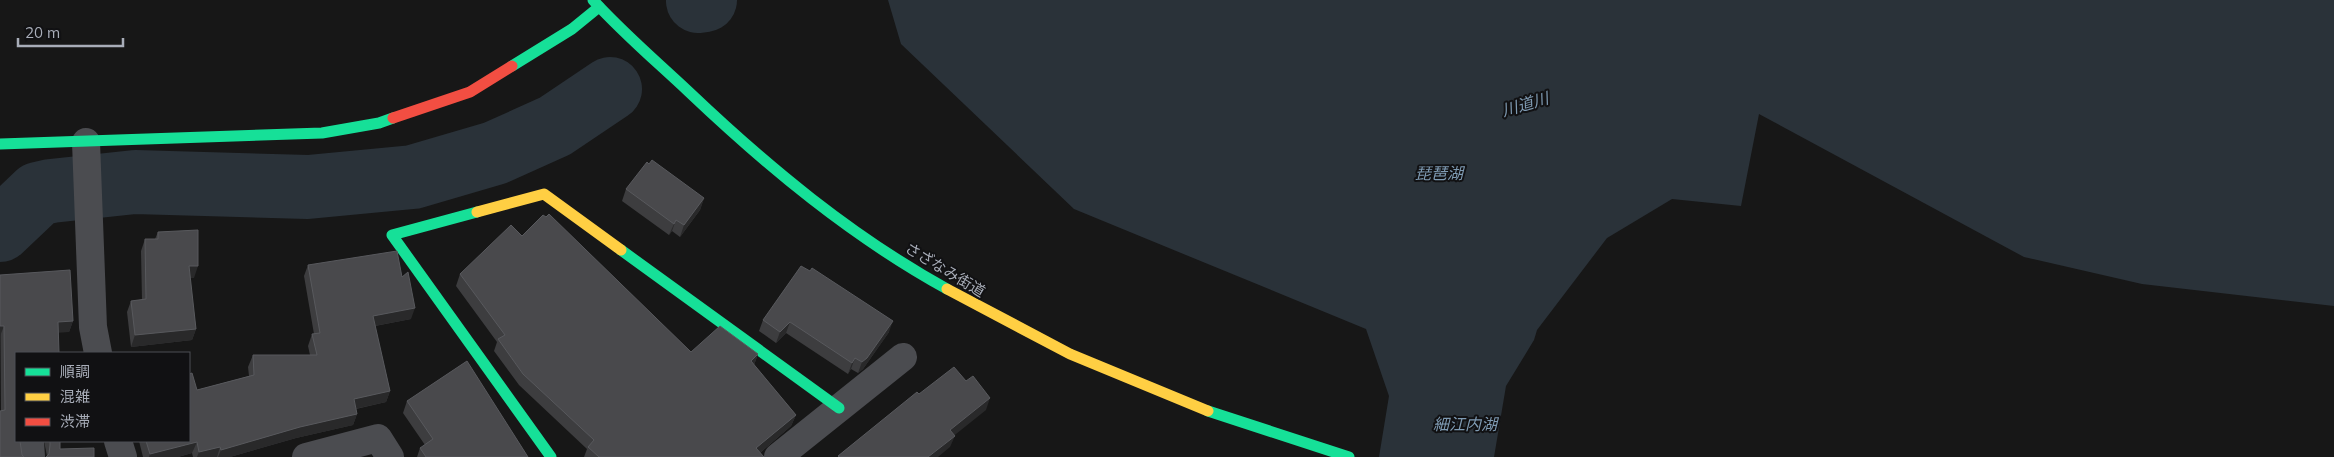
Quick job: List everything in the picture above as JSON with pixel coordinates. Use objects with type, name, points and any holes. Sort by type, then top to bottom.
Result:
[{"type":"street","points":[[0,144],[86,153],[322,133],[379,123],[470,92],[572,29],[596,4]]},
{"type":"street","name":"さざなみ街道","points":[[596,4],[736,136],[815,203],[890,254],[977,308],[1157,392],[1251,426],[1349,457]]},
{"type":"street","points":[[86,153],[93,327],[98,352]]},
{"type":"street","points":[[551,457],[392,234],[544,194],[839,408]]},
{"type":"street","points":[[778,457],[903,357]]},
{"type":"street","points":[[306,457],[378,438],[390,457]]},
{"type":"street","points":[[30,442],[30,457]]},
{"type":"street","points":[[118,442],[123,457]]},
{"type":"water","name":"琵琶湖","points":[[888,0],[2334,0],[2334,306],[2142,284],[2024,257],[1759,114],[1741,206],[1672,199],[1607,238],[1537,330],[1534,340],[1506,386],[1494,457],[1379,457],[1389,396],[1366,329],[1074,209],[901,44]]},
{"type":"building","points":[[652,160],[704,198],[684,225],[676,220],[674,224],[626,189],[647,162],[649,164]]},
{"type":"building","points":[[549,214],[691,352],[720,326],[758,354],[751,361],[796,415],[756,448],[764,457],[599,457],[588,447],[594,440],[523,374],[498,339],[505,335],[460,274],[511,225],[522,236],[543,215],[546,217]]},
{"type":"building","points":[[198,230],[198,266],[189,266],[196,329],[135,335],[131,301],[146,299],[145,239],[158,239],[158,232]]},
{"type":"building","points":[[397,251],[402,277],[408,272],[415,308],[373,316],[390,391],[354,399],[357,414],[300,427],[221,450],[220,447],[199,452],[197,442],[150,454],[146,442],[190,442],[190,374],[192,373],[197,390],[254,375],[253,355],[317,355],[312,334],[320,333],[308,265]]},
{"type":"building","points":[[801,266],[810,271],[812,268],[893,321],[867,358],[862,362],[855,358],[852,363],[790,322],[780,332],[763,320]]},
{"type":"building","points":[[70,270],[73,321],[58,322],[59,352],[15,352],[15,442],[20,442],[24,457],[0,457],[0,411],[5,410],[4,326],[0,326],[0,275]]},
{"type":"building","points":[[467,361],[528,457],[426,457],[420,448],[433,439],[407,401]]},
{"type":"building","points":[[954,367],[966,381],[973,376],[990,398],[950,430],[955,436],[928,457],[838,456],[917,392],[919,394]]},
{"type":"building","points":[[50,442],[60,442],[60,449],[94,448],[94,457],[46,457],[49,454]]},
{"type":"waterway","points":[[698,1],[705,0]]},
{"type":"waterway","points":[[0,230],[38,194],[51,191],[135,182],[308,187],[413,177],[495,153],[555,126],[610,89]]},
{"type":"traffic: fast","points":[[593,0],[640,47],[780,173],[812,199],[877,246],[947,289]]},
{"type":"traffic: fast","points":[[512,66],[572,29],[599,7]]},
{"type":"traffic: fast","points":[[0,144],[322,133],[379,123],[393,118]]},
{"type":"traffic: fast","points":[[477,212],[392,235],[551,457]]},
{"type":"traffic: fast","points":[[621,250],[839,408]]},
{"type":"traffic: fast","points":[[1208,411],[1349,457]]},
{"type":"traffic: slow","points":[[477,212],[544,194],[621,250]]},
{"type":"traffic: slow","points":[[947,289],[1070,354],[1208,411]]},
{"type":"traffic: jam","points":[[393,118],[470,92],[512,66]]},
{"type":"water label","name":"川道川","points":[[1525,104]]},
{"type":"water label","name":"細江内湖","points":[[1465,424]]}]
